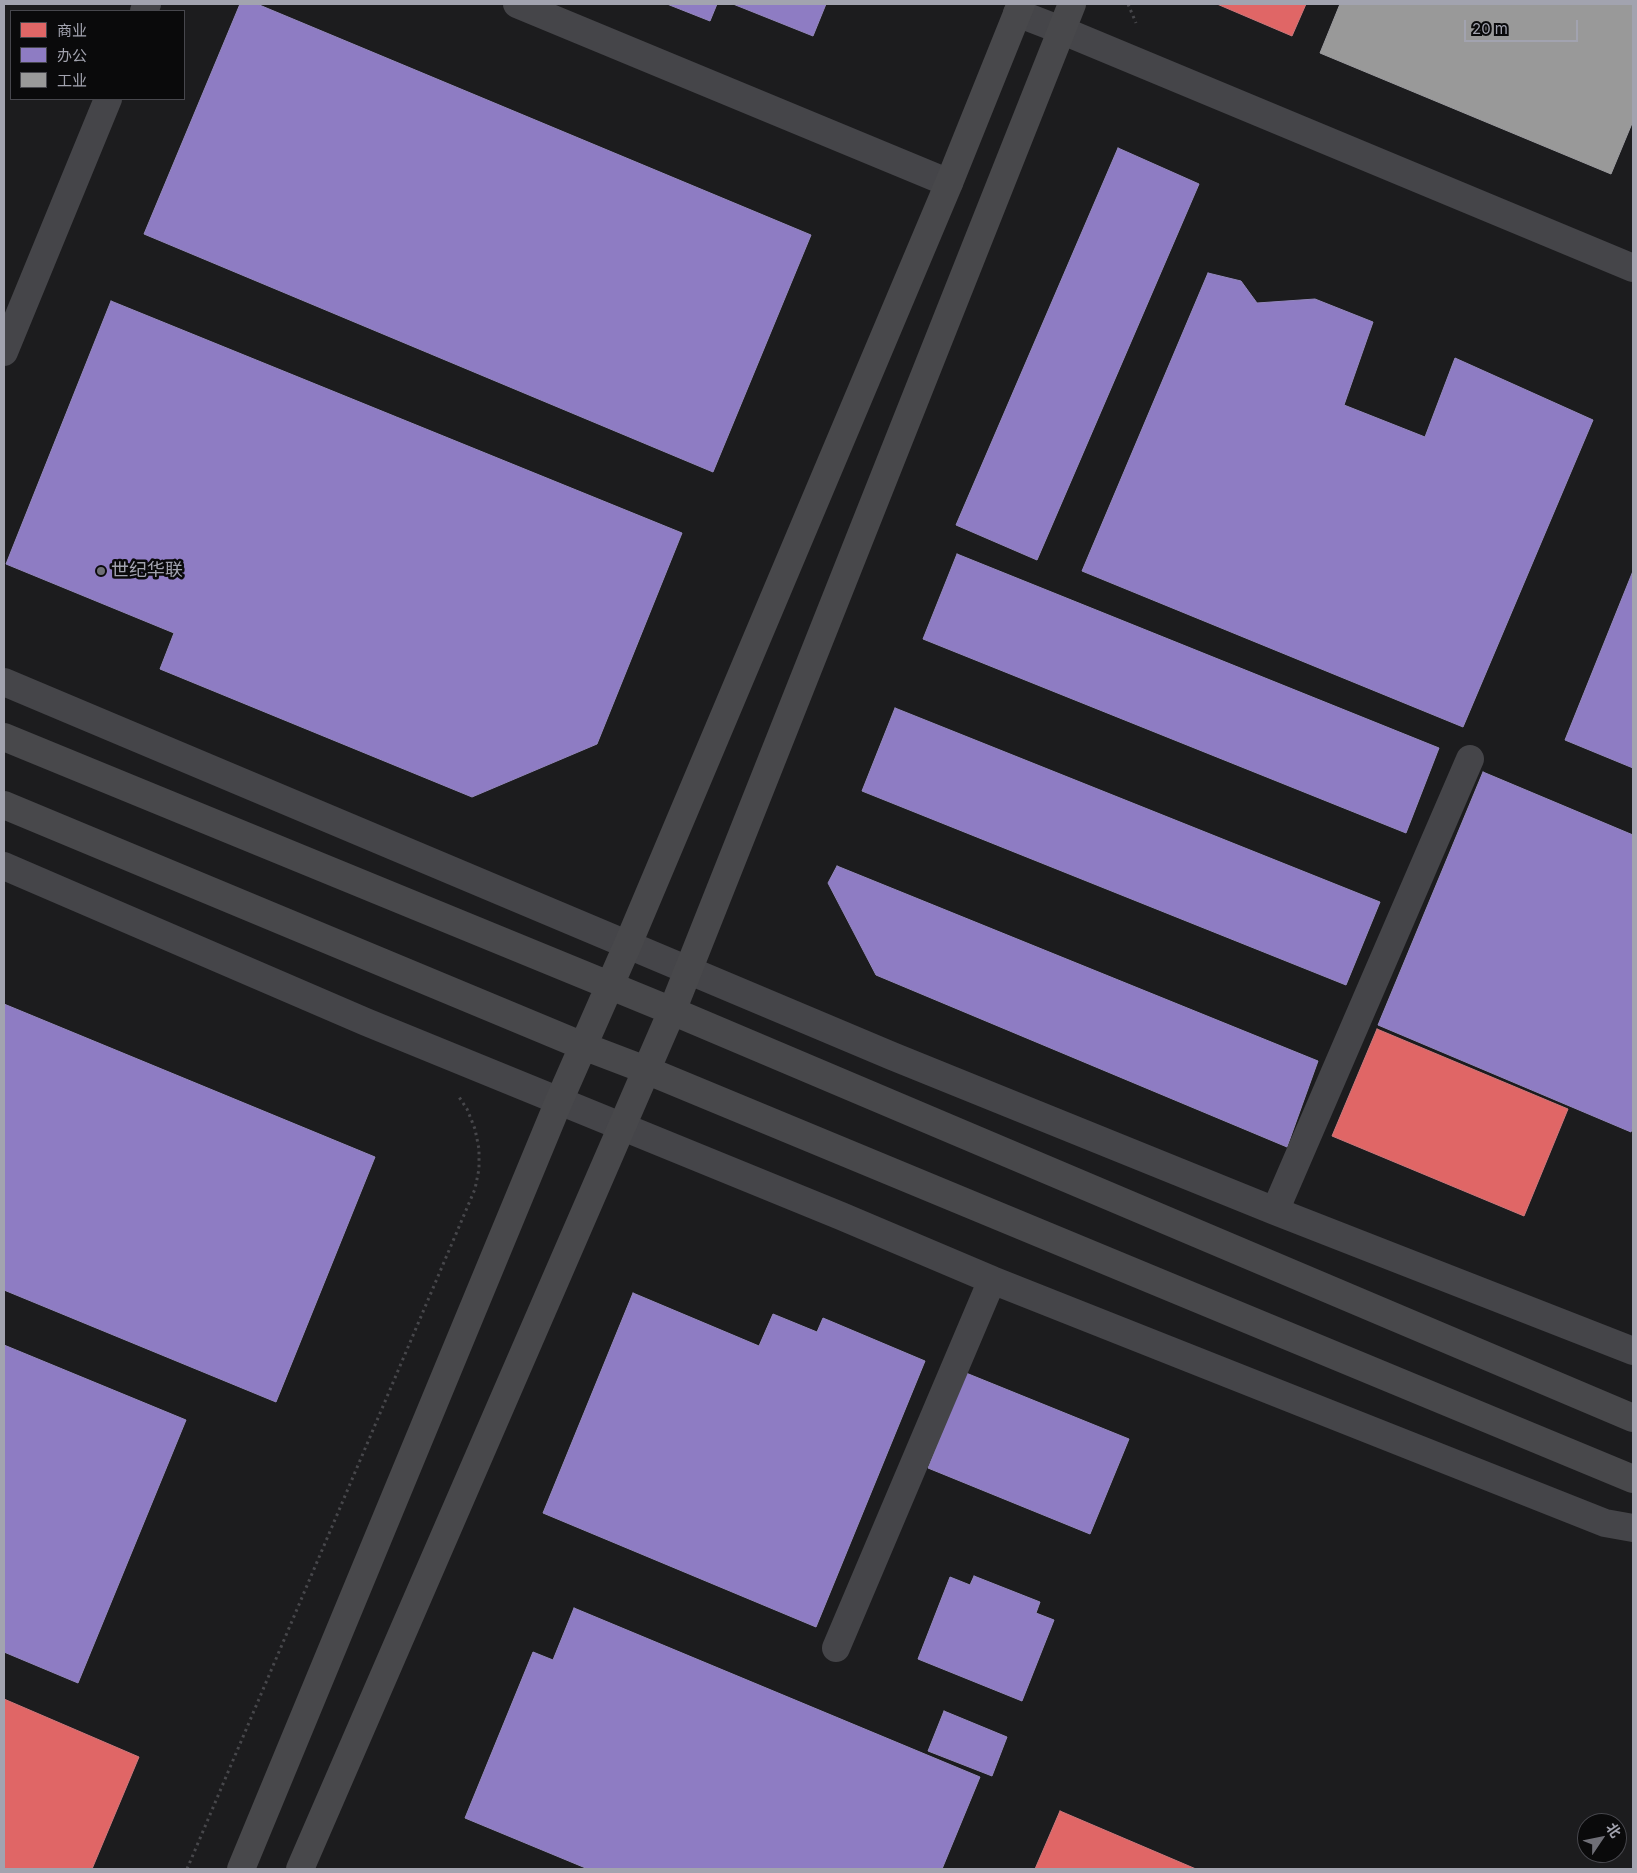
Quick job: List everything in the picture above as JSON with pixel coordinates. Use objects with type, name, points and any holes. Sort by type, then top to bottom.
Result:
[{"type":"main road","points":[[300,1869],[623,1127],[689,970],[1072,4]]},
{"type":"main road","points":[[241,1869],[583,1046],[628,944],[949,183],[1019,9]]},
{"type":"main road","points":[[4,737],[610,985],[1633,1418]]},
{"type":"main road","points":[[4,805],[1633,1479]]},
{"type":"street","points":[[517,4],[949,183]]},
{"type":"street","points":[[1019,9],[1061,30],[1633,268]]},
{"type":"street","points":[[4,352],[108,100]]},
{"type":"street","points":[[4,682],[892,1056],[1275,1212],[1633,1351]]},
{"type":"street","points":[[1275,1212],[1470,759]]},
{"type":"street","points":[[4,866],[366,1022],[841,1216],[992,1280],[1596,1520],[1633,1528]]},
{"type":"street","points":[[836,1648],[992,1280]]},
{"type":"path","points":[[187,1869],[475,1189]]},
{"type":"shaded area","points":[[4,4],[1633,4],[1633,1869],[4,1869]]},
{"type":"building: 商业","points":[[1217,4],[1306,4],[1292,36]]},
{"type":"building: 商业","points":[[1377,1029],[1568,1109],[1524,1216],[1332,1136]]},
{"type":"building: 商业","points":[[4,1699],[139,1757],[92,1869],[4,1869]]},
{"type":"building: 商业","points":[[1060,1811],[1196,1869],[1035,1869]]},
{"type":"building: 办公","points":[[240,4],[257,4],[811,235],[713,472],[144,234]]},
{"type":"building: 办公","points":[[667,4],[717,4],[710,21]]},
{"type":"building: 办公","points":[[733,4],[826,4],[813,36]]},
{"type":"building: 办公","points":[[1118,148],[1199,184],[1037,560],[956,525]]},
{"type":"building: 办公","points":[[1208,273],[1241,281],[1257,303],[1315,299],[1373,322],[1344,405],[1425,437],[1455,358],[1593,420],[1463,727],[1082,571]]},
{"type":"building: 办公","points":[[111,301],[682,533],[597,744],[472,797],[160,669],[174,633],[6,564]]},
{"type":"building: 办公","points":[[957,554],[1439,748],[1406,833],[923,639]]},
{"type":"building: 办公","points":[[1633,571],[1633,768],[1565,740]]},
{"type":"building: 办公","points":[[895,708],[1380,902],[1346,985],[862,791]]},
{"type":"building: 办公","points":[[1483,772],[1633,835],[1633,1125],[1631,1132],[1378,1025]]},
{"type":"building: 办公","points":[[837,866],[1318,1061],[1287,1147],[876,975],[828,883]]},
{"type":"building: 办公","points":[[4,1004],[375,1157],[276,1402],[4,1290]]},
{"type":"building: 办公","points":[[633,1293],[759,1346],[773,1314],[817,1332],[823,1318],[925,1361],[816,1627],[543,1513]]},
{"type":"building: 办公","points":[[4,1345],[186,1420],[78,1683],[4,1652]]},
{"type":"building: 办公","points":[[966,1373],[1129,1439],[1090,1534],[928,1468]]},
{"type":"building: 办公","points":[[974,1576],[1040,1602],[1036,1613],[1054,1620],[1022,1701],[918,1659],[950,1577],[970,1585]]},
{"type":"building: 办公","points":[[574,1608],[980,1777],[942,1869],[588,1869],[465,1818],[533,1652],[553,1660]]},
{"type":"building: 办公","points":[[944,1711],[1007,1737],[992,1776],[928,1751]]},
{"type":"building: 工业","points":[[1340,4],[1633,4],[1633,121],[1611,174],[1320,53]]},
{"type":"place","name":"世纪华联","points":[[101,571]]}]
